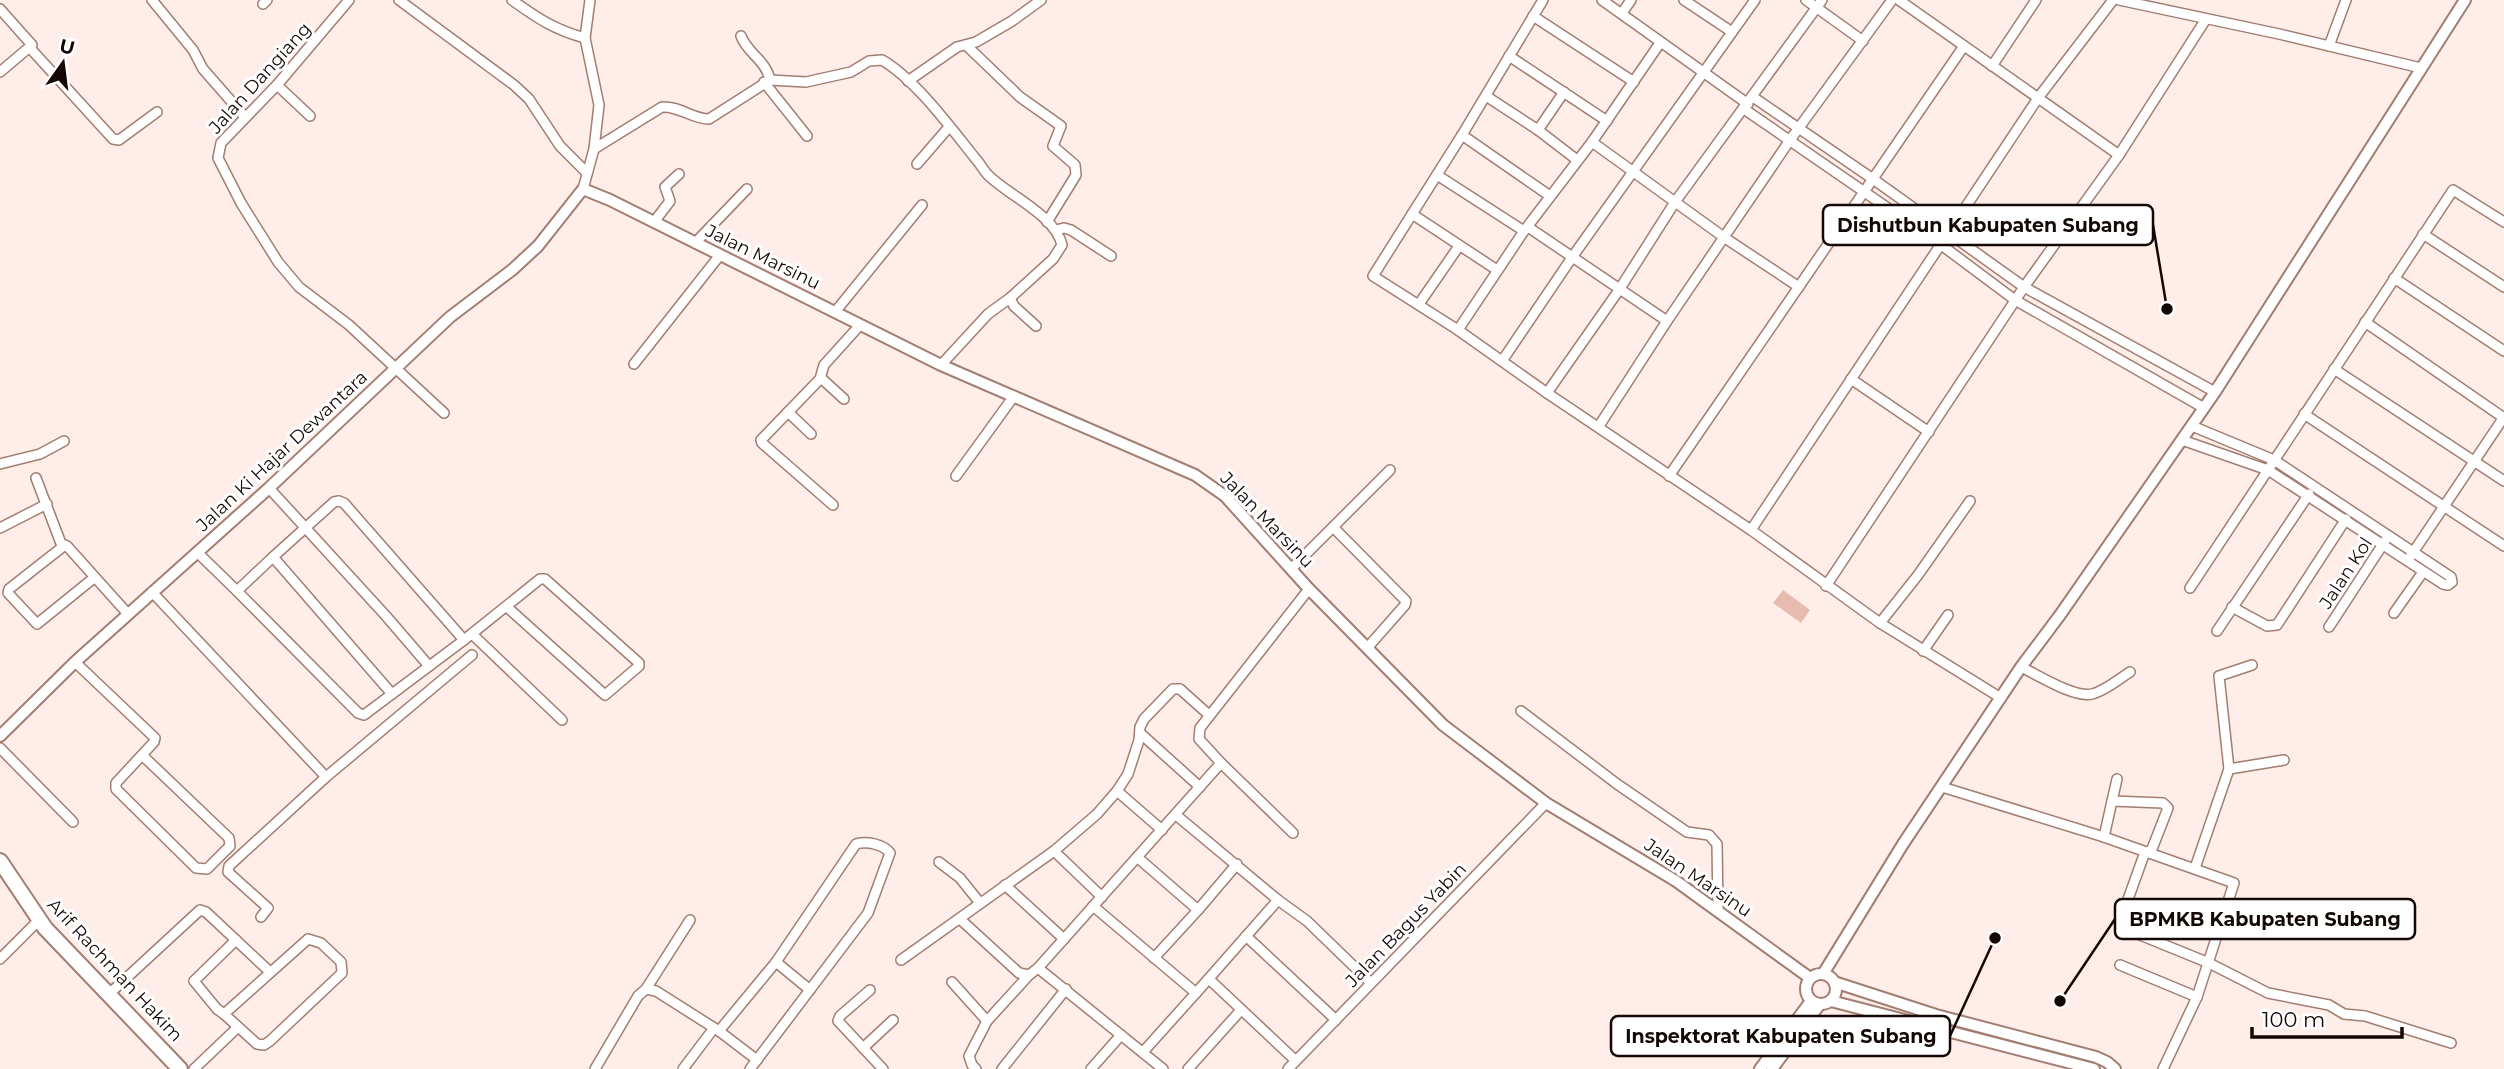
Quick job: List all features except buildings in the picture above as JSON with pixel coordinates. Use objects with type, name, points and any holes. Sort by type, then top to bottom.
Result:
[{"type":"main road","name":"Arif Rachman Hakim","points":[[0,861],[39,920],[180,1069]]},
{"type":"street","points":[[152,0],[193,50],[203,69],[245,117]]},
{"type":"street","name":"Jalan Dangiang","points":[[349,0],[277,85],[221,143],[218,158],[223,172],[278,262],[299,287],[348,325],[395,370]]},
{"type":"street","points":[[399,0],[514,85],[529,99],[561,146],[587,173]]},
{"type":"street","points":[[512,0],[561,32],[585,38]]},
{"type":"street","points":[[583,189],[594,149],[598,105],[585,38],[590,0]]},
{"type":"street","points":[[908,80],[957,47],[1012,21],[1041,0]]},
{"type":"street","points":[[1543,0],[1373,276],[1458,330],[1751,530],[1880,623],[2001,698]]},
{"type":"street","points":[[1602,0],[1748,103],[1790,140],[1940,244],[2015,300],[2204,408]]},
{"type":"street","points":[[1622,13],[1631,0]]},
{"type":"street","points":[[1685,0],[1732,32]]},
{"type":"street","points":[[1502,361],[1573,256],[1755,0]]},
{"type":"street","points":[[1806,0],[1820,4],[1863,41]]},
{"type":"street","points":[[1599,426],[1790,140],[1892,0]]},
{"type":"street","points":[[1899,0],[2119,155]]},
{"type":"street","points":[[1992,66],[2036,0]]},
{"type":"street","points":[[1751,530],[2038,98],[2113,0]]},
{"type":"street","points":[[2119,0],[2421,68]]},
{"type":"street","points":[[2329,46],[2346,0]]},
{"type":"street","points":[[2094,1069],[1821,1002],[1805,990],[1810,978],[1823,974],[1903,844],[2021,667],[2215,393],[2465,0]]},
{"type":"street","points":[[1547,393],[1619,290],[1675,202],[1820,4]]},
{"type":"street","points":[[0,9],[32,43],[30,48],[0,72]]},
{"type":"street","points":[[1533,16],[1634,82]]},
{"type":"street","points":[[1826,586],[2015,300],[2119,155],[2206,19]]},
{"type":"street","points":[[741,36],[746,47],[758,56],[769,73],[767,81]]},
{"type":"street","points":[[1458,330],[1497,270],[1592,142],[1660,43]]},
{"type":"street","points":[[966,45],[1014,92],[1061,126],[1053,146],[1075,165],[1076,175],[1047,222]]},
{"type":"street","points":[[1669,476],[1964,46]]},
{"type":"street","points":[[30,48],[113,139],[119,140],[157,112]]},
{"type":"street","points":[[1509,56],[1606,121]]},
{"type":"street","points":[[594,149],[662,107],[673,107],[699,119],[709,119],[767,81],[806,82],[851,72],[877,59],[893,66],[949,127],[988,175],[1056,230],[1062,245],[1053,258],[1010,298],[988,314],[941,365]]},
{"type":"street","points":[[767,81],[807,136]]},
{"type":"street","points":[[277,85],[310,116]]},
{"type":"street","points":[[1538,130],[1564,92]]},
{"type":"street","points":[[1486,96],[1538,130],[1577,160]]},
{"type":"street","points":[[1748,103],[1800,129],[2024,287],[2215,393]]},
{"type":"street","points":[[917,164],[949,127]]},
{"type":"street","points":[[1462,135],[1550,196]]},
{"type":"street","points":[[1592,142],[1725,238],[1799,287]]},
{"type":"street","points":[[654,222],[670,201],[665,187],[679,174]]},
{"type":"street","points":[[1437,175],[1573,256],[1667,321]]},
{"type":"street","name":"Jalan Ki Hajar Dewantara","points":[[0,736],[75,662],[269,488],[450,317],[512,270],[538,246],[583,189]]},
{"type":"street","name":"Jalan Marsinu","points":[[583,189],[941,365],[1195,475],[1225,496],[1309,589],[1443,725],[1546,803],[1676,881],[1810,978]]},
{"type":"street","points":[[695,243],[747,189]]},
{"type":"street","points":[[2190,588],[2453,190],[2504,222]]},
{"type":"street","points":[[835,312],[922,205]]},
{"type":"street","points":[[1412,214],[1497,270]]},
{"type":"street","points":[[1056,230],[1071,230],[1111,256]]},
{"type":"street","points":[[2423,234],[2504,287]]},
{"type":"street","points":[[1419,304],[1459,246]]},
{"type":"street","points":[[634,364],[720,255]]},
{"type":"street","points":[[2394,278],[2504,351]]},
{"type":"street","points":[[1010,298],[1014,306],[1036,326]]},
{"type":"street","points":[[2365,322],[2504,417],[2410,558]]},
{"type":"street","points":[[833,505],[762,443],[762,438],[821,377],[824,365],[860,325]]},
{"type":"street","points":[[2334,369],[2504,481]]},
{"type":"street","points":[[395,370],[404,375],[444,413]]},
{"type":"street","points":[[821,377],[844,399]]},
{"type":"street","points":[[1851,379],[1928,432]]},
{"type":"street","points":[[956,476],[1014,396]]},
{"type":"street","points":[[788,412],[811,434]]},
{"type":"street","points":[[2304,414],[2504,546]]},
{"type":"street","points":[[2182,440],[2268,470],[2382,546],[2410,558],[2451,577],[2452,582],[2443,584],[2423,572],[2410,558],[2388,537],[2274,460],[2192,426]]},
{"type":"street","points":[[0,464],[40,454],[64,441]]},
{"type":"street","points":[[1292,568],[1390,470]]},
{"type":"street","points":[[36,478],[62,546]]},
{"type":"street","points":[[2217,631],[2314,487]]},
{"type":"street","points":[[269,488],[387,616],[429,666]]},
{"type":"street","points":[[1880,623],[1970,501]]},
{"type":"street","points":[[237,591],[334,502],[344,503],[468,637],[562,720]]},
{"type":"street","points":[[0,528],[47,503]]},
{"type":"street","points":[[2232,607],[2267,626],[2277,625],[2351,512]]},
{"type":"street","points":[[1334,527],[1406,601],[1368,647]]},
{"type":"street","name":"Jalan Kol","points":[[2329,627],[2388,537]]},
{"type":"street","points":[[95,577],[40,622],[34,623],[8,593],[9,589],[62,546],[67,546],[95,577],[128,614]]},
{"type":"street","points":[[198,553],[358,713],[364,715],[540,579],[545,579],[639,663],[639,666],[605,695],[507,607]]},
{"type":"street","points":[[273,557],[392,694]]},
{"type":"street","points":[[2394,613],[2423,572]]},
{"type":"street","points":[[1293,833],[1199,739],[1200,728],[1209,715],[1309,589]]},
{"type":"street","points":[[152,592],[326,777]]},
{"type":"street","points":[[1923,651],[1948,615]]},
{"type":"street","points":[[261,917],[268,908],[228,872],[228,868],[326,777],[472,655]]},
{"type":"street","points":[[75,662],[155,738],[116,783],[116,789],[196,868],[207,869],[230,846],[229,838],[142,755]]},
{"type":"street","points":[[2195,868],[2229,769],[2218,676],[2252,664]]},
{"type":"street","points":[[2021,667],[2083,694],[2095,693],[2130,673]]},
{"type":"street","points":[[901,960],[1054,851],[1097,814],[1128,774],[1144,719],[1175,688],[1180,689],[1209,715]]},
{"type":"street","points":[[1521,711],[1617,784],[1688,832],[1709,835],[1714,839],[1717,844],[1718,911]]},
{"type":"street","points":[[1140,733],[1200,787]]},
{"type":"street","points":[[0,748],[72,822]]},
{"type":"street","points":[[2229,769],[2284,760]]},
{"type":"street","points":[[976,1069],[971,1065],[969,1056],[987,1021],[1038,968],[1221,763]]},
{"type":"street","points":[[2104,837],[2117,779]]},
{"type":"street","points":[[1942,787],[2104,837],[2195,868],[2235,885],[2197,997],[2163,1069]]},
{"type":"street","points":[[1117,791],[1162,830]]},
{"type":"street","points":[[2112,800],[2159,801],[2168,808],[2152,849],[2146,852],[2122,916],[2122,924],[2128,930],[2209,963],[2268,993],[2329,1005],[2344,1014],[2365,1016],[2451,1043]]},
{"type":"street","name":"Jalan Bagus Yabin","points":[[1288,1069],[1546,803]]},
{"type":"street","points":[[1176,815],[1278,900],[1307,920],[1371,983]]},
{"type":"street","points":[[683,1069],[776,962],[856,844],[882,846],[890,853],[868,914],[750,1069]]},
{"type":"street","points":[[1054,851],[1102,897]]},
{"type":"street","points":[[1138,857],[1198,910]]},
{"type":"street","points":[[939,862],[960,878],[979,904]]},
{"type":"street","points":[[1154,958],[1237,864]]},
{"type":"street","points":[[1005,885],[1064,939]]},
{"type":"street","points":[[1143,1052],[1278,900]]},
{"type":"street","points":[[1093,906],[1196,993]]},
{"type":"street","points":[[109,994],[197,911],[206,912],[270,972]]},
{"type":"street","points":[[960,919],[1018,974],[1029,975]]},
{"type":"street","points":[[0,959],[39,920]]},
{"type":"street","points":[[595,1069],[638,996],[646,989],[690,920]]},
{"type":"street","points":[[1246,936],[1336,1020]]},
{"type":"street","points":[[224,1014],[311,938],[321,943],[341,962],[343,968],[338,977],[264,1045],[257,1044],[237,1028],[224,1014],[194,981],[236,940]]},
{"type":"street","points":[[776,962],[810,990]]},
{"type":"street","points":[[2120,965],[2197,997]]},
{"type":"street","points":[[1038,968],[1163,1069]]},
{"type":"street","points":[[1823,974],[1834,982],[1936,1015],[2096,1057],[2107,1062],[2112,1069]]},
{"type":"street","points":[[1209,979],[1295,1060]]},
{"type":"street","points":[[952,982],[987,1021]]},
{"type":"street","points":[[1760,1069],[1821,1002],[1836,992],[1834,982]]},
{"type":"street","points":[[646,989],[656,991],[757,1060]]},
{"type":"street","points":[[1002,1069],[1066,989]]},
{"type":"street","points":[[870,990],[840,1016],[838,1021],[883,1069]]},
{"type":"street","points":[[1772,1069],[1821,1002]]},
{"type":"street","points":[[1188,1069],[1241,1010]]},
{"type":"street","points":[[863,1048],[893,1020]]},
{"type":"street","points":[[194,1069],[237,1028]]},
{"type":"street","points":[[1091,1069],[1121,1035]]},
{"type":"shaded area","points":[[1783,590],[1810,610],[1801,623],[1773,603]]},
{"type":"place","name":"Dishutbun Kabupaten Subang","points":[[2167,309]]},
{"type":"place","name":"Inspektorat Kabupaten Subang","points":[[1995,938]]},
{"type":"place","name":"BPMKB Kabupaten Subang","points":[[2060,1001]]}]
